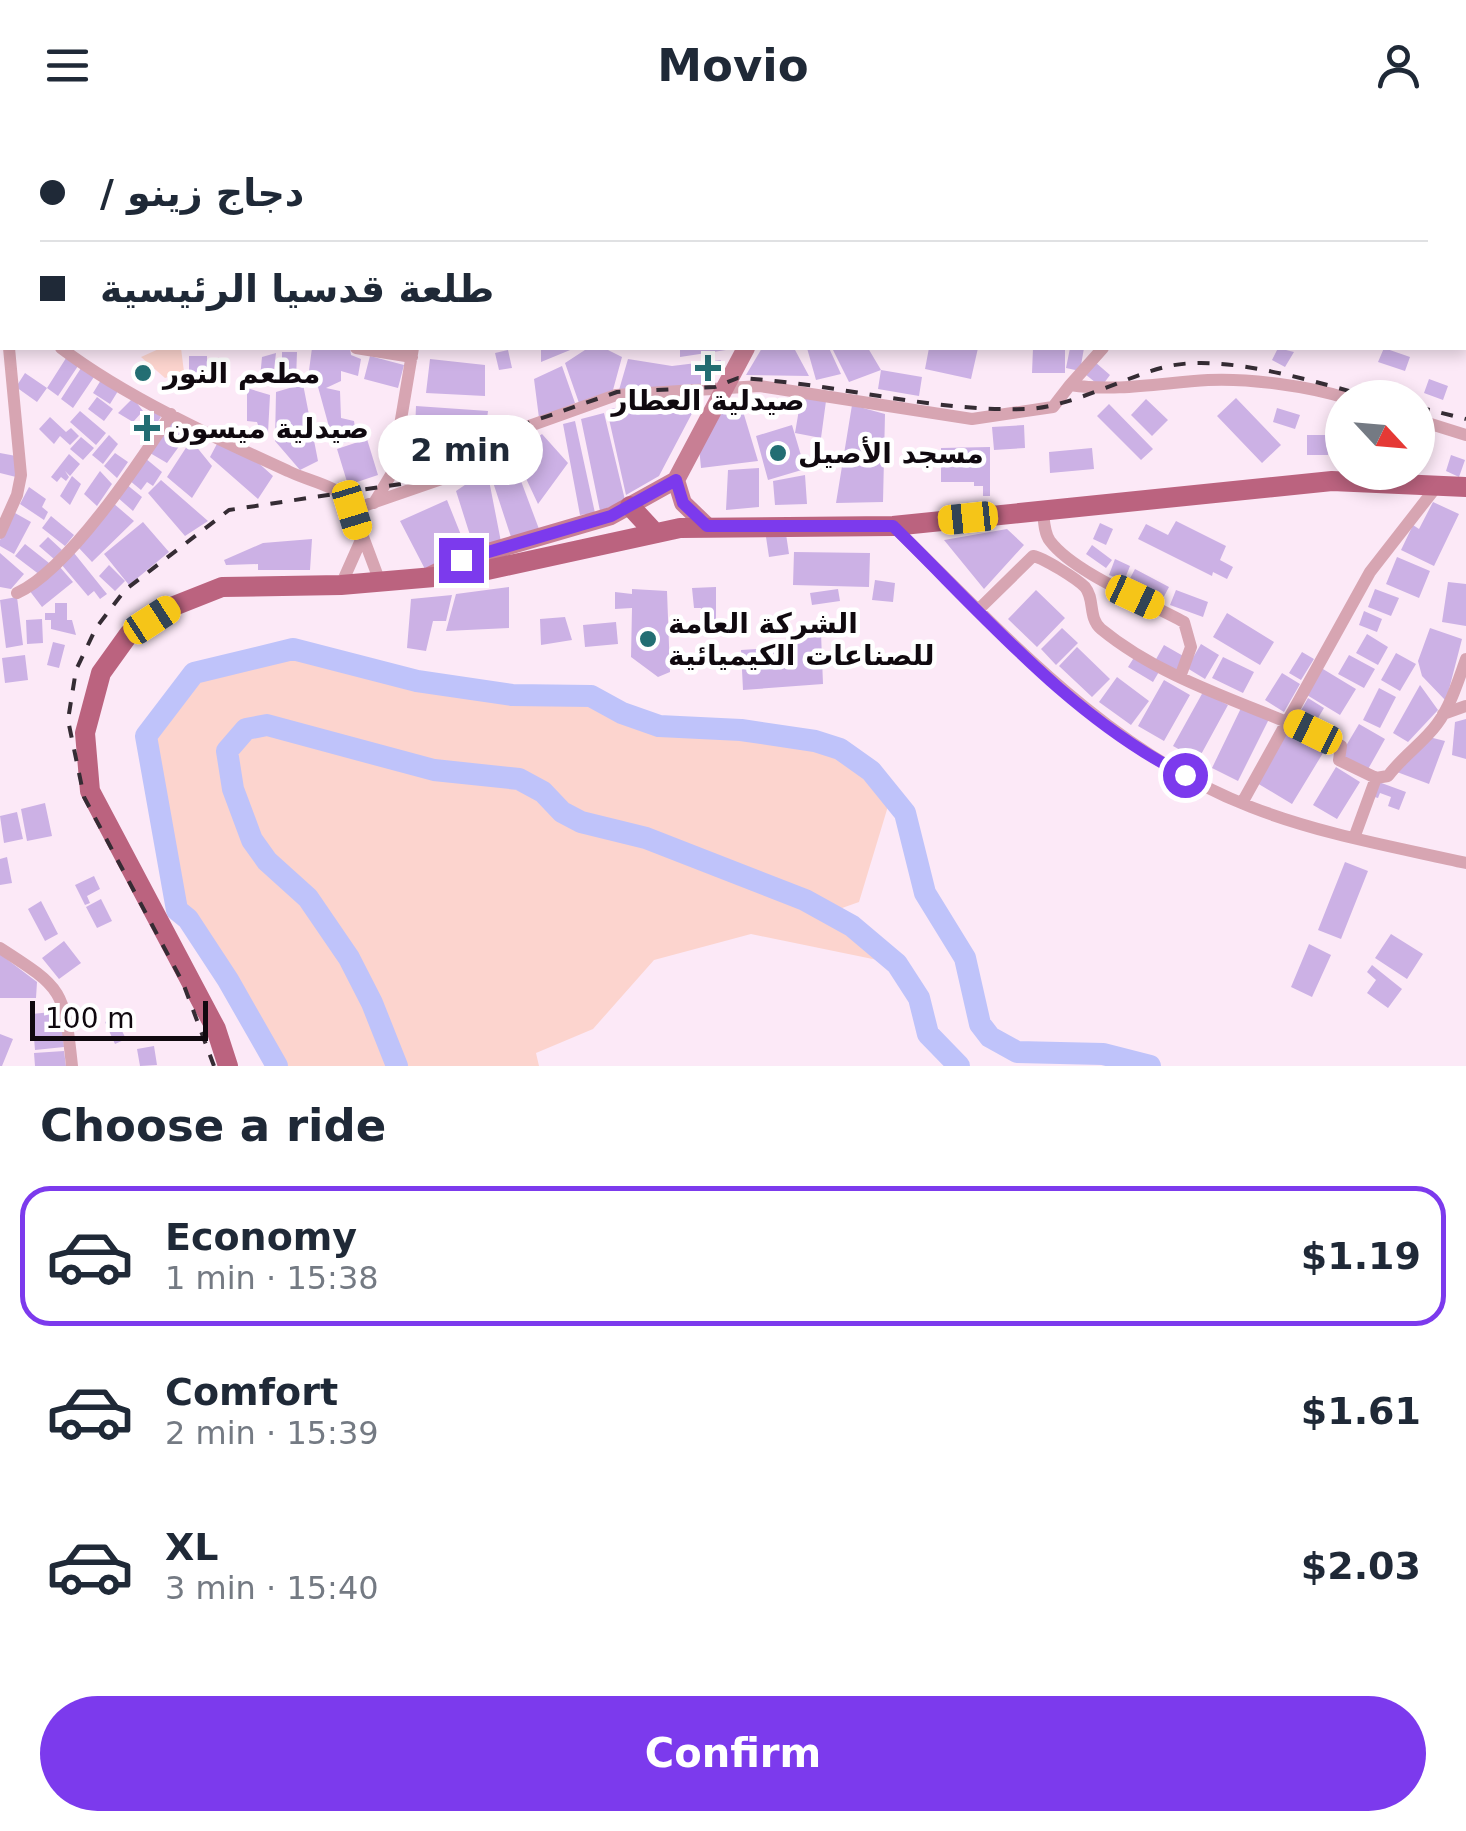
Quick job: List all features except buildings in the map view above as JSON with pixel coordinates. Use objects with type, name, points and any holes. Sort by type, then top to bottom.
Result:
[{"type":"main road","points":[[426,578],[461,560],[572,530],[630,506],[676,480],[745,350]]},
{"type":"main road","points":[[676,480],[683,503],[707,526]]},
{"type":"main road","points":[[228,1066],[216,1029],[90,791],[85,734],[102,673],[130,634],[174,606],[222,587],[341,585],[468,574],[707,526],[893,526],[1332,481],[1466,488]]},
{"type":"main road","points":[[630,506],[655,534]]},
{"type":"street","points":[[0,532],[17,495],[21,475],[9,350]]},
{"type":"street","points":[[64,350],[172,414],[287,471],[342,493],[380,582]]},
{"type":"street","points":[[374,503],[392,473],[412,352],[384,350]]},
{"type":"street","points":[[352,510],[450,476],[521,430],[616,395],[760,386],[972,419],[1053,407],[1100,350]]},
{"type":"street","points":[[1070,385],[1107,390],[1212,380],[1325,391]]},
{"type":"street","points":[[17,593],[42,578],[66,554],[172,414]]},
{"type":"street","points":[[1435,425],[1466,435]]},
{"type":"street","points":[[1242,803],[1285,718],[1370,572],[1437,486]]},
{"type":"street","points":[[1043,511],[1050,540],[1071,558],[1116,588],[1184,622],[1192,646],[1180,677]]},
{"type":"street","points":[[893,526],[1074,702],[1157,761],[1242,803],[1354,838],[1466,863]]},
{"type":"street","points":[[341,585],[361,540]]},
{"type":"street","points":[[979,610],[1034,556],[1045,558],[1086,588],[1096,626],[1180,677],[1285,718],[1341,746],[1339,760],[1376,778],[1388,776],[1443,714],[1466,659]]},
{"type":"street","points":[[1443,714],[1466,706]]},
{"type":"street","points":[[1354,838],[1376,778]]},
{"type":"street","points":[[0,948],[49,980],[64,1004],[72,1066]]},
{"type":"shaded area","points":[[157,350],[181,350],[184,372],[165,378],[141,357]]},
{"type":"shaded area","points":[[293,649],[427,682],[512,695],[591,696],[622,713],[659,726],[815,741],[858,760],[892,793],[859,902],[825,914],[897,964],[751,934],[654,960],[593,1029],[536,1053],[539,1066],[398,1066],[394,1059],[395,1066],[277,1066],[177,910],[146,736],[194,673]]},
{"type":"waterway","points":[[277,1066],[228,980],[188,919],[177,910],[146,736],[194,673],[293,649],[417,681],[512,695],[591,696],[622,713],[659,726],[741,730],[815,741],[840,749],[871,771],[905,813],[925,893],[965,958],[980,1024],[990,1037],[1017,1052],[1103,1054],[1150,1066]]},
{"type":"waterway","points":[[397,1066],[349,958],[308,898],[267,861],[252,840],[233,789],[227,751],[246,729],[267,725],[434,770],[519,779],[581,822],[646,838],[805,900],[852,926],[897,964],[919,998],[928,1034],[959,1066]]},
{"type":"railway","points":[[214,1066],[183,983],[84,797],[68,720],[76,670],[96,628],[125,590],[229,510],[407,483],[451,470],[525,424],[617,392],[715,387],[738,378],[991,409],[1044,407],[1188,363],[1242,366],[1325,385]]},
{"type":"railway","points":[[1435,411],[1466,419]]},
{"type":"place","name":"صيدلية العطار","points":[[708,368]]},
{"type":"place","name":"مطعم النور","points":[[143,373]]},
{"type":"place","name":"صيدلية ميسون","points":[[147,428]]},
{"type":"place","name":"مسجد الأصيل","points":[[778,453]]},
{"type":"place","name":"الشركة العامة للصناعات الكيميائية","points":[[648,639]]},
{"type":"route","points":[[461,560],[611,516],[676,480],[683,503],[707,526],[893,526],[1074,702],[1157,761],[1185,775]]}]
